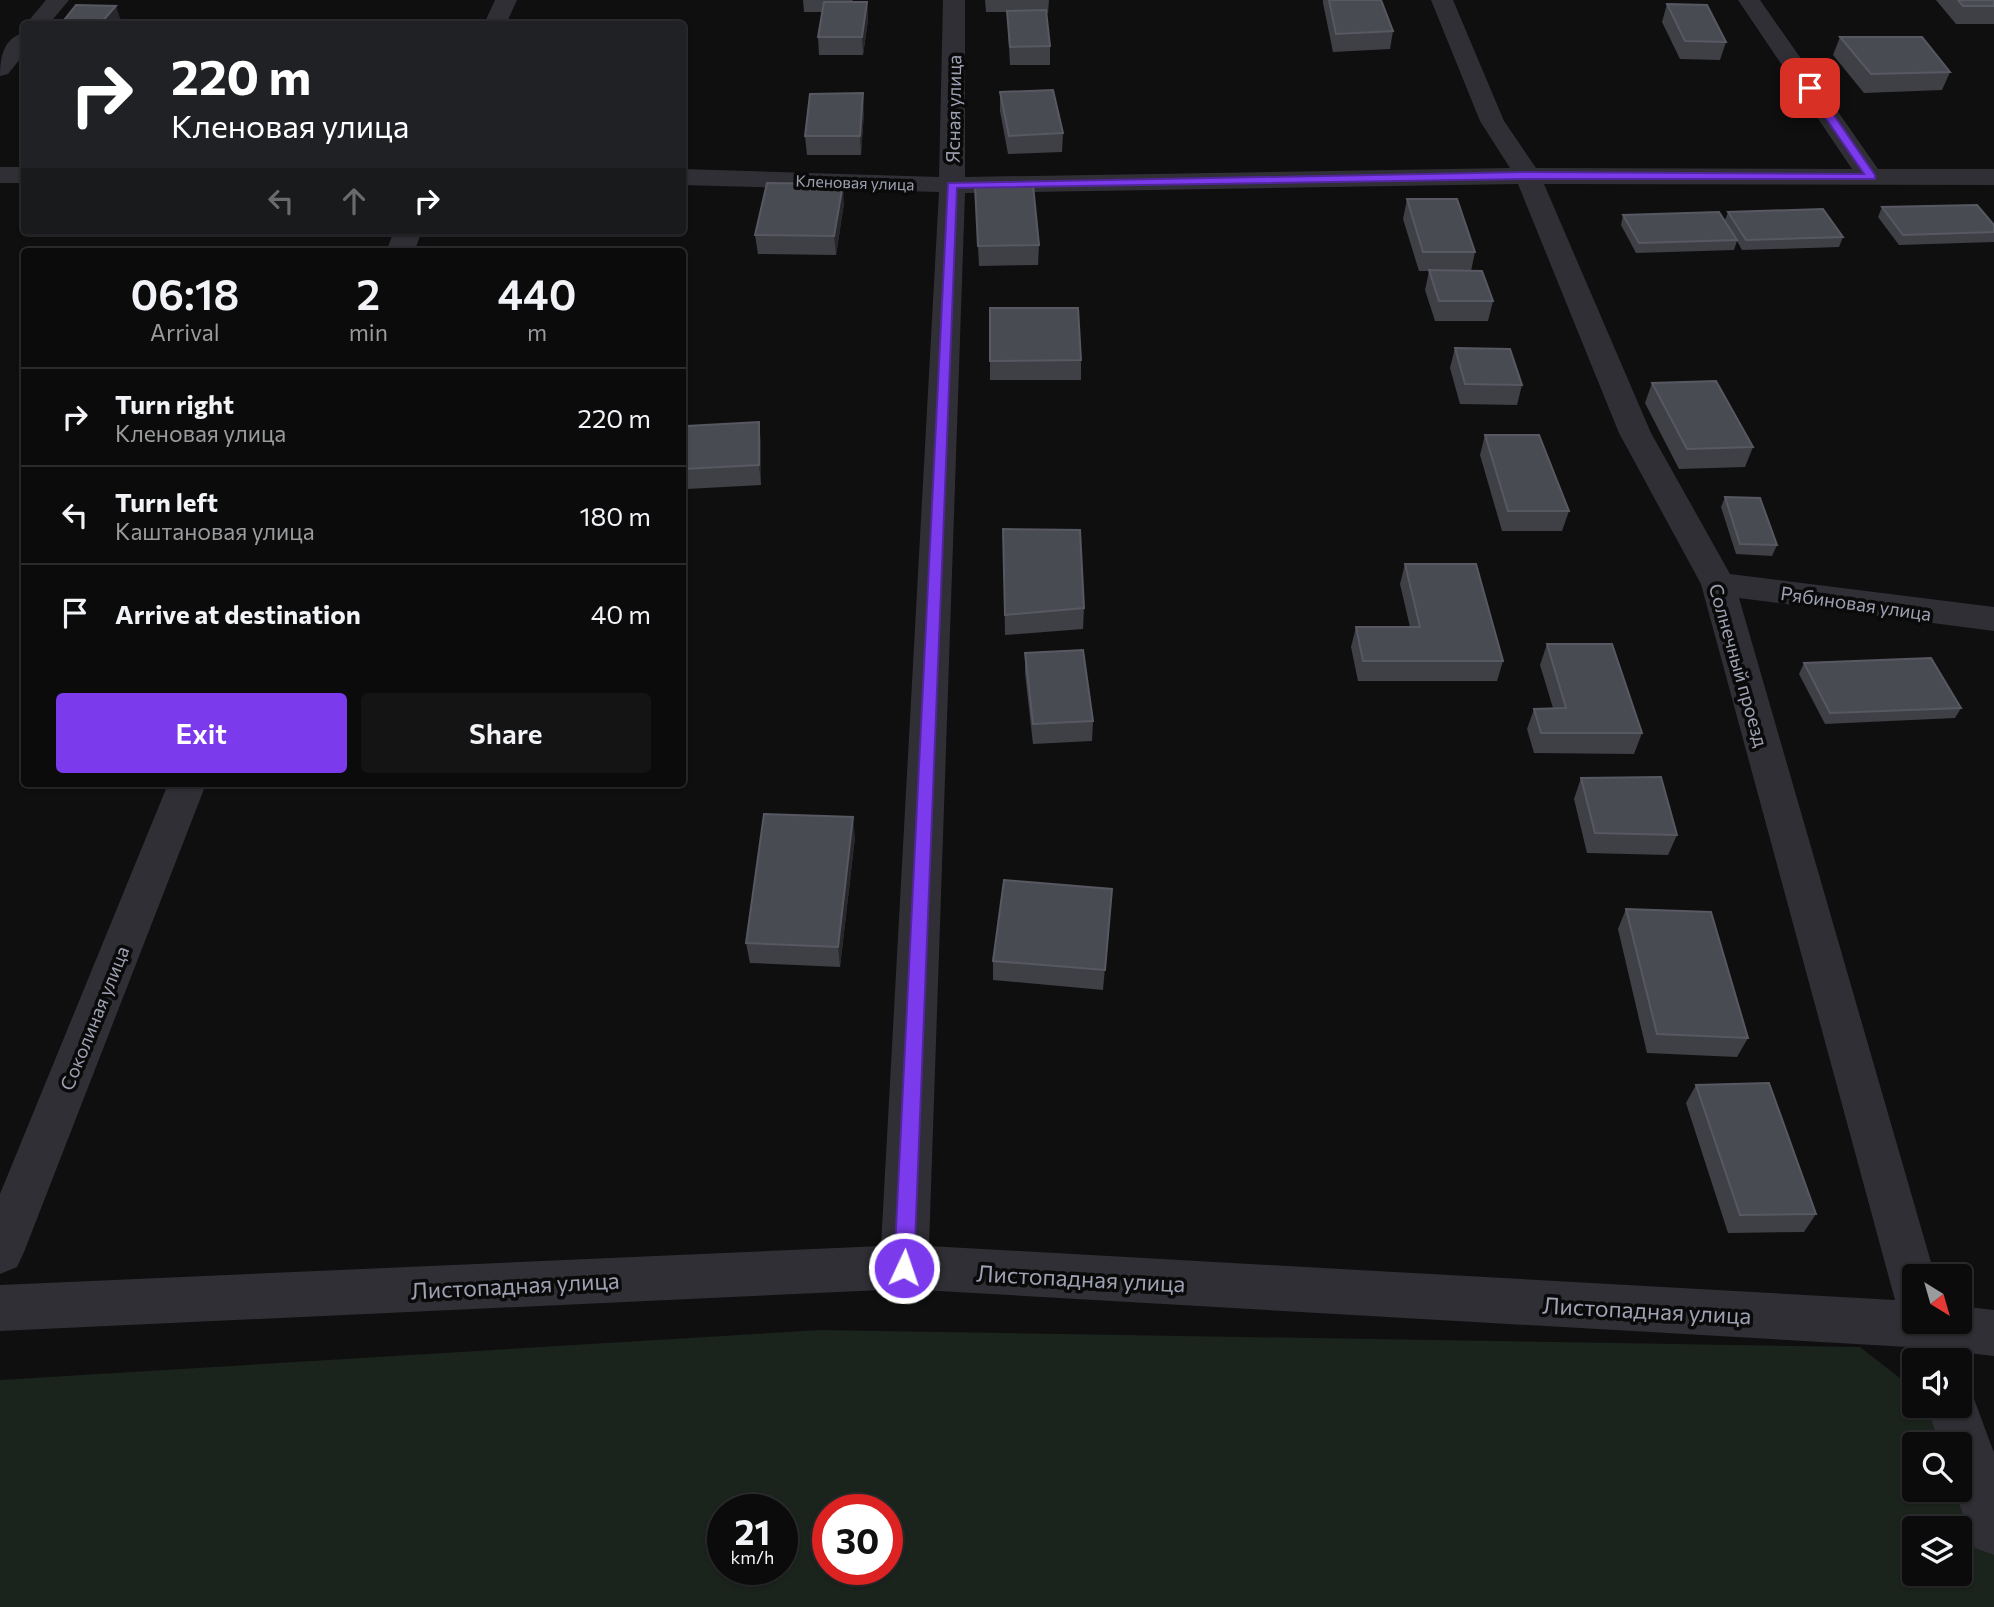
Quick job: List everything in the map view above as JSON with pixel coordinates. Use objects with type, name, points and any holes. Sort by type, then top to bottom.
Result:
[{"type":"street","points":[[40,21],[58,0]]},
{"type":"street","points":[[496,21],[506,0]]},
{"type":"street","name":"Ясная улица","points":[[904,1268],[952,185],[954,0]]},
{"type":"street","name":"Солнечный проезд","points":[[1443,0],[1492,121],[1528,176],[1635,433],[1718,584],[1908,1264]]},
{"type":"street","points":[[1749,0],[1871,177]]},
{"type":"street","points":[[0,69],[21,44]]},
{"type":"street","points":[[0,175],[21,174]]},
{"type":"street","name":"Кленовая улица","points":[[686,177],[952,185],[1528,176],[1994,177]]},
{"type":"street","name":"Рябиновая улица","points":[[1718,584],[1994,619]]},
{"type":"street","name":"Соколиная улица","points":[[0,1252],[186,787]]},
{"type":"street","name":"Листопадная улица","points":[[0,1308],[904,1268],[1902,1323]]},
{"type":"street","name":"Листопадная улица","points":[[1972,1330],[1994,1333]]},
{"type":"street","points":[[1956,1418],[1994,1528]]},
{"type":"shaded area","points":[[820,1330],[1860,1347],[1902,1380],[1902,1418],[1952,1418],[1970,1432],[1902,1432],[1902,1502],[1972,1502],[1972,1434],[1994,1451],[1994,1607],[0,1607],[0,1380]]},
{"type":"building","points":[[1329,0],[1381,0],[1393,31],[1336,34]]},
{"type":"building","points":[[1958,0],[1994,0],[1994,6],[1963,6]]},
{"type":"building","points":[[824,2],[867,2],[862,37],[818,37]]},
{"type":"building","points":[[1667,4],[1707,5],[1726,42],[1685,41]]},
{"type":"building","points":[[76,5],[116,6],[103,21],[63,21]]},
{"type":"building","points":[[1046,10],[1050,46],[1010,47],[1007,11]]},
{"type":"building","points":[[1840,37],[1922,37],[1950,72],[1871,74]]},
{"type":"building","points":[[1053,90],[1063,133],[1009,136],[1000,92]]},
{"type":"building","points":[[863,93],[860,136],[805,136],[810,94]]},
{"type":"building","points":[[767,183],[843,184],[834,236],[755,235]]},
{"type":"building","points":[[1033,185],[1039,245],[978,246],[975,186]]},
{"type":"building","points":[[1407,199],[1457,199],[1475,252],[1423,252]]},
{"type":"building","points":[[1977,205],[1994,225],[1994,232],[1903,235],[1882,207]]},
{"type":"building","points":[[1823,209],[1843,237],[1746,240],[1728,212]]},
{"type":"building","points":[[1719,212],[1737,240],[1639,243],[1623,215]]},
{"type":"building","points":[[1429,270],[1482,271],[1493,301],[1439,301]]},
{"type":"building","points":[[990,308],[1078,308],[1081,360],[990,361]]},
{"type":"building","points":[[1455,348],[1510,349],[1522,385],[1465,384]]},
{"type":"building","points":[[1716,381],[1753,447],[1687,449],[1652,383]]},
{"type":"building","points":[[759,422],[759,465],[686,469],[687,426]]},
{"type":"building","points":[[1485,435],[1539,435],[1569,511],[1508,511]]},
{"type":"building","points":[[1725,497],[1760,498],[1777,545],[1740,544]]},
{"type":"building","points":[[1003,529],[1080,530],[1084,608],[1005,615]]},
{"type":"building","points":[[1405,564],[1476,564],[1503,661],[1363,661],[1356,627],[1420,627]]},
{"type":"building","points":[[1547,644],[1612,644],[1642,733],[1541,733],[1534,709],[1566,708]]},
{"type":"building","points":[[1083,650],[1093,721],[1033,724],[1025,653]]},
{"type":"building","points":[[1931,658],[1961,708],[1830,713],[1804,663]]},
{"type":"building","points":[[1661,777],[1677,835],[1595,833],[1581,778]]},
{"type":"building","points":[[764,814],[853,817],[838,947],[746,943]]},
{"type":"building","points":[[1004,880],[1112,889],[1105,970],[993,961]]},
{"type":"building","points":[[1626,909],[1711,912],[1748,1038],[1657,1034]]},
{"type":"building","points":[[1769,1083],[1816,1214],[1740,1215],[1696,1085]]},
{"type":"route","points":[[904,1268],[952,185],[1528,176],[1871,177],[1810,88]]}]
